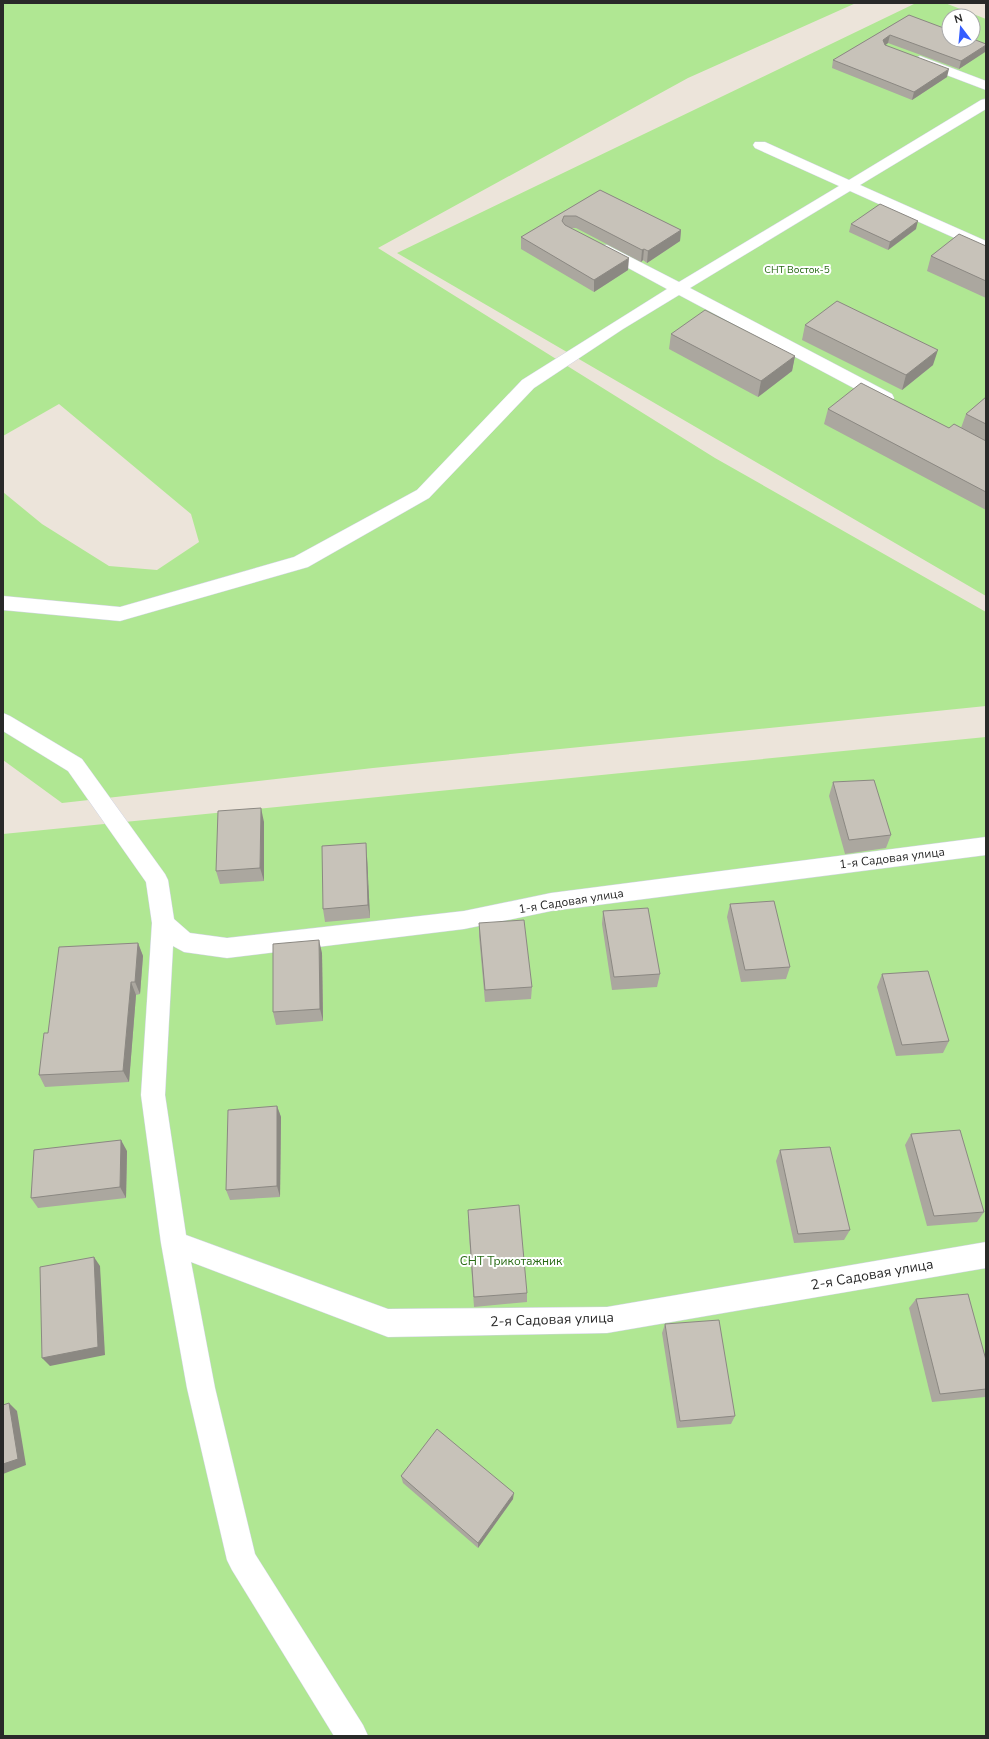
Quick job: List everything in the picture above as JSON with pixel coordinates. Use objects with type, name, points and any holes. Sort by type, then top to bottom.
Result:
[{"type":"street","points":[[904,54],[986,86]]},
{"type":"street","points":[[3,603],[120,614],[301,562],[422,494],[528,384],[679,288],[986,103]]},
{"type":"street","points":[[760,145],[986,247]]},
{"type":"street","points":[[591,243],[897,404]]},
{"type":"street","points":[[3,721],[75,765],[157,880],[163,923],[153,1095],[174,1242],[202,1388],[242,1560],[352,1736]]},
{"type":"street","name":"1-я Садовая улица","points":[[163,923],[184,942],[227,948],[464,920],[551,902],[986,846]]},
{"type":"street","name":"2-я Садовая улица","points":[[174,1242],[388,1322],[607,1320],[986,1255]]},
{"type":"green space","points":[[3,3],[856,3],[688,78],[378,248],[715,458],[986,612],[986,706],[373,768],[62,803],[3,760],[3,492],[42,524],[109,566],[157,570],[199,542],[191,514],[59,404],[3,436]]},
{"type":"green space","name":"СНТ Восток-5","points":[[916,3],[945,3],[958,8],[941,8],[941,48],[981,48],[981,17],[986,19],[986,596],[397,253]]},
{"type":"green space","name":"СНТ Трикотажник","points":[[986,737],[986,1736],[3,1736],[3,834]]},
{"type":"building","points":[[909,15],[941,27],[941,48],[981,48],[981,42],[986,44],[986,45],[961,61],[890,35],[883,40],[885,45],[949,69],[914,92],[833,60]]},
{"type":"building","points":[[600,190],[681,230],[648,251],[644,249],[642,250],[576,216],[564,216],[562,221],[565,225],[629,258],[594,280],[521,237]]},
{"type":"building","points":[[880,204],[918,221],[890,242],[851,224]]},
{"type":"building","points":[[959,234],[986,246],[986,281],[931,256]]},
{"type":"building","points":[[837,301],[938,350],[906,375],[805,325]]},
{"type":"building","points":[[705,310],[795,356],[761,381],[671,334]]},
{"type":"building","points":[[861,383],[949,428],[954,424],[986,441],[986,492],[828,409]]},
{"type":"building","points":[[986,397],[986,424],[966,414]]},
{"type":"building","points":[[874,780],[891,835],[849,840],[833,782]]},
{"type":"building","points":[[261,808],[260,868],[216,871],[218,811]]},
{"type":"building","points":[[366,843],[368,905],[323,909],[322,846]]},
{"type":"building","points":[[774,901],[790,967],[745,970],[730,904]]},
{"type":"building","points":[[648,908],[660,974],[614,977],[603,911]]},
{"type":"building","points":[[524,920],[532,987],[485,990],[479,923]]},
{"type":"building","points":[[319,940],[320,1009],[273,1012],[273,944]]},
{"type":"building","points":[[138,943],[135,982],[131,982],[123,1071],[39,1075],[44,1033],[48,1033],[59,947]]},
{"type":"building","points":[[928,971],[949,1041],[902,1045],[882,974]]},
{"type":"building","points":[[277,1106],[277,1186],[226,1190],[228,1110]]},
{"type":"building","points":[[960,1130],[984,1212],[934,1216],[911,1134]]},
{"type":"building","points":[[121,1140],[120,1187],[31,1198],[34,1150]]},
{"type":"building","points":[[830,1147],[850,1230],[798,1234],[780,1150]]},
{"type":"building","points":[[519,1205],[527,1293],[474,1297],[468,1210]]},
{"type":"building","points":[[94,1257],[98,1347],[42,1358],[40,1267]]},
{"type":"building","points":[[968,1294],[986,1360],[986,1389],[940,1394],[916,1299]]},
{"type":"building","points":[[719,1320],[735,1416],[680,1421],[665,1324]]},
{"type":"building","points":[[9,1403],[18,1459],[3,1464],[3,1405]]},
{"type":"building","points":[[437,1429],[514,1493],[478,1543],[401,1476]]}]
